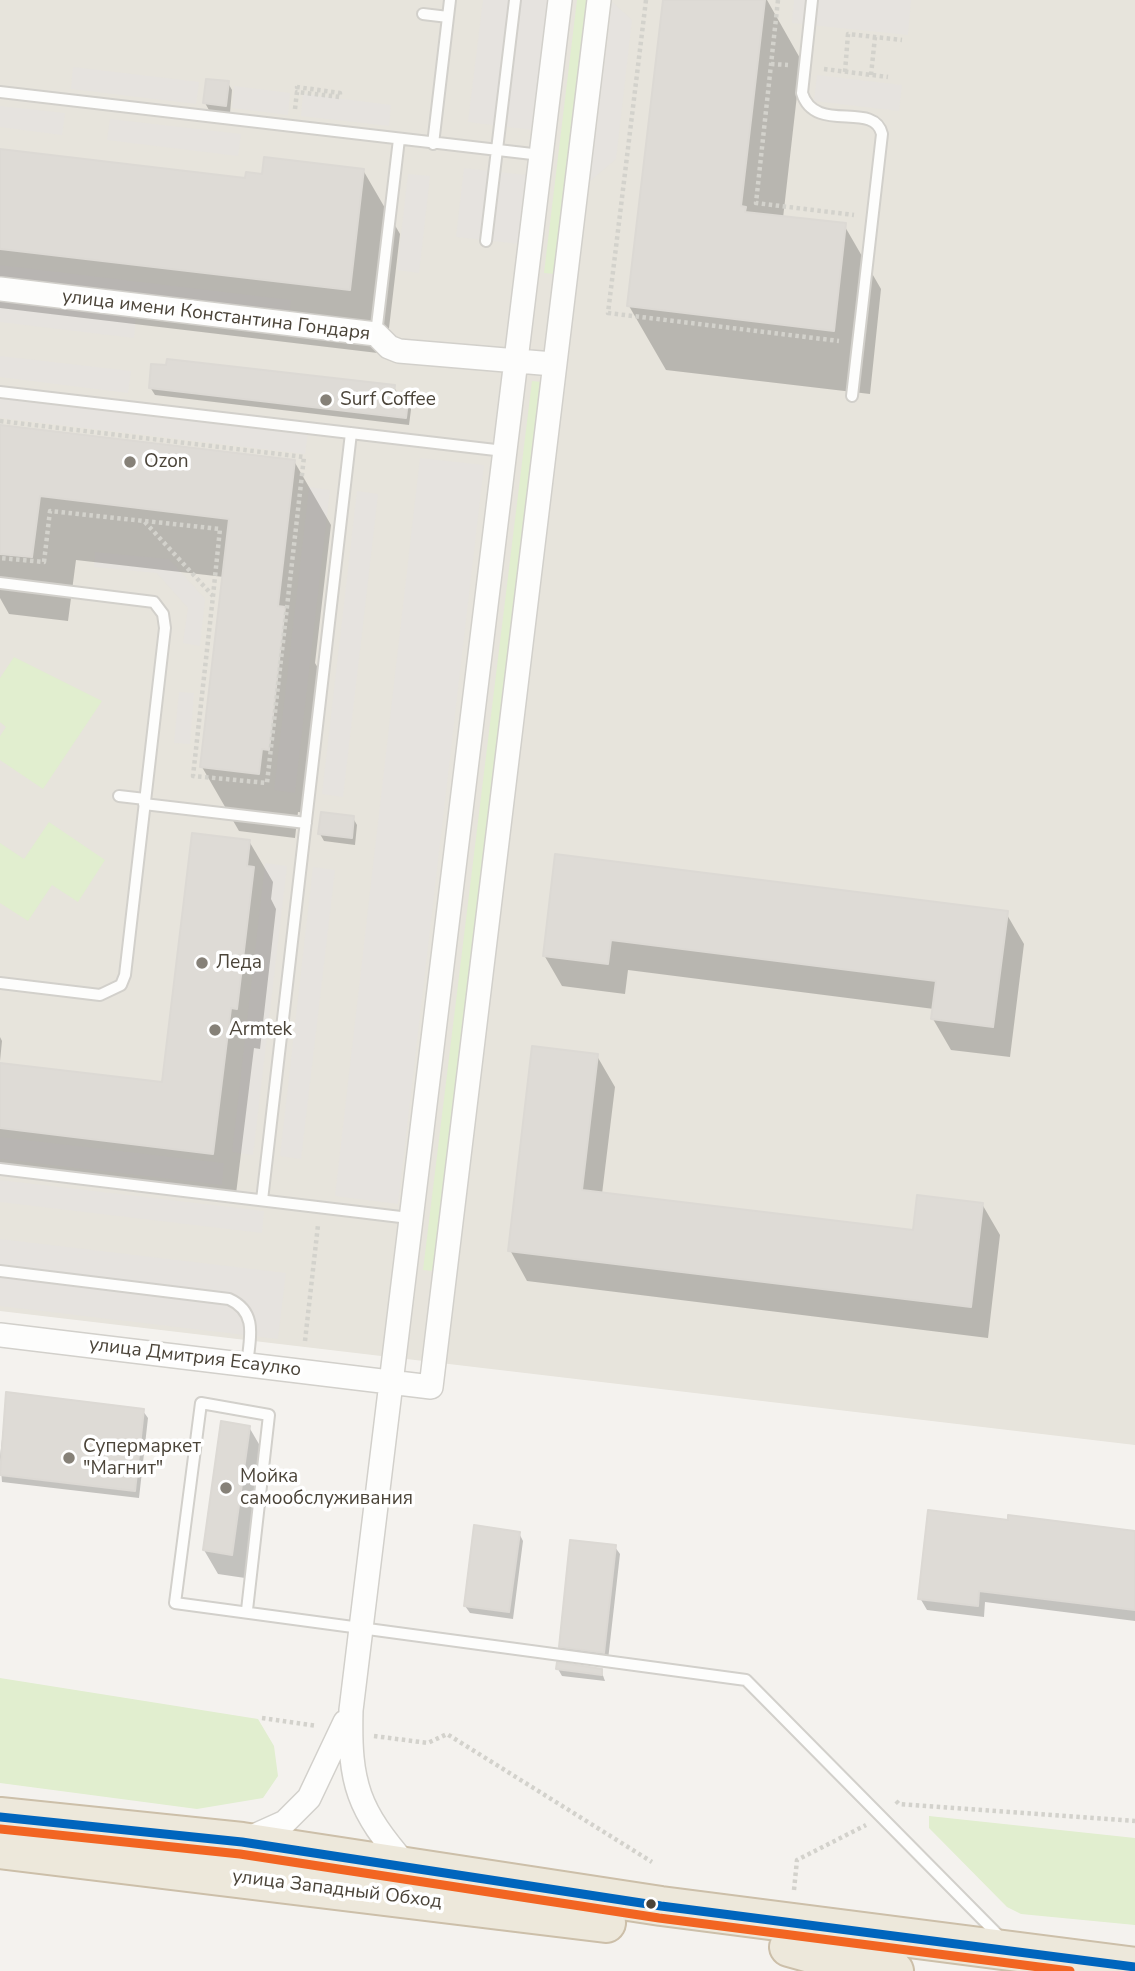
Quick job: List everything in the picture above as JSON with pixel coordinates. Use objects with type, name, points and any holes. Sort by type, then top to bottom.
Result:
[{"type":"highway","name":"улица Западный Обход","points":[[0,1817],[242,1842],[1012,1962]]},
{"type":"highway","name":"улица Западный Обход","points":[[0,1849],[789,1947],[1012,1962],[1135,1967]]},
{"type":"highway","points":[[789,1947],[854,1965],[894,1971]]},
{"type":"street","points":[[407,1866],[377,1832],[358,1796],[349,1756],[351,1710],[560,0]]},
{"type":"street","points":[[553,364],[599,0]]},
{"type":"street","name":"улица имени Константина Гондаря","points":[[0,289],[376,334],[389,347],[399,351],[553,364]]},
{"type":"street","name":"улица Дмитрия Есаулко","points":[[0,1335],[431,1387],[553,364]]},
{"type":"street","points":[[242,1842],[285,1822],[309,1798],[330,1760],[351,1710]]},
{"type":"lane","points":[[433,144],[450,0]]},
{"type":"lane","points":[[486,241],[515,0]]},
{"type":"lane","points":[[812,0],[802,93],[809,109],[816,114],[871,120],[881,134],[852,397]]},
{"type":"lane","points":[[423,14],[448,17]]},
{"type":"lane","points":[[0,92],[541,155]]},
{"type":"lane","points":[[376,334],[399,139]]},
{"type":"lane","points":[[0,392],[504,451]]},
{"type":"lane","points":[[262,1200],[351,433]]},
{"type":"lane","points":[[0,583],[155,602],[163,614],[165,628],[125,975],[121,985],[100,995],[0,984]]},
{"type":"lane","points":[[119,796],[145,802],[306,823]]},
{"type":"lane","points":[[0,1169],[410,1218]]},
{"type":"lane","points":[[0,1271],[229,1298],[240,1303],[248,1314],[251,1328],[247,1364]]},
{"type":"lane","points":[[247,1610],[269,1415],[201,1403],[175,1603],[247,1610],[746,1679],[1012,1962]]},
{"type":"path","points":[[646,0],[608,313],[840,341],[841,329]]},
{"type":"path","points":[[778,0],[756,203],[854,214],[853,227]]},
{"type":"path","points":[[845,72],[848,34],[902,40]]},
{"type":"path","points":[[872,75],[875,37]]},
{"type":"path","points":[[771,64],[888,77]]},
{"type":"path","points":[[296,92],[340,97],[340,93],[297,87],[298,84]]},
{"type":"path","points":[[0,421],[304,457],[267,783],[193,776],[220,529],[50,510],[44,562],[0,558]]},
{"type":"path","points":[[144,521],[213,596]]},
{"type":"path","points":[[304,1341],[320,1207]]},
{"type":"path","points":[[262,1718],[321,1727]]},
{"type":"path","points":[[370,1735],[428,1743],[447,1734],[652,1862]]},
{"type":"path","points":[[896,1800],[899,1804],[1135,1821]]},
{"type":"path","points":[[794,1894],[797,1860],[867,1825]]},
{"type":"shaded area","points":[[0,0],[1135,0],[1135,1445],[0,1311]]},
{"type":"shaded area","points":[[483,0],[549,0],[533,130],[468,122]]},
{"type":"shaded area","points":[[794,0],[911,0],[908,35],[792,23]]},
{"type":"shaded area","points":[[612,2],[632,20],[616,159],[590,181]]},
{"type":"shaded area","points":[[73,67],[199,82],[196,104],[71,89]]},
{"type":"shaded area","points":[[817,75],[902,85],[899,111],[814,101]]},
{"type":"shaded area","points":[[234,86],[290,93],[288,115],[232,108]]},
{"type":"shaded area","points":[[303,94],[391,105],[389,126],[301,116]]},
{"type":"shaded area","points":[[0,106],[65,113],[62,135],[0,127]]},
{"type":"shaded area","points":[[110,119],[241,134],[238,156],[107,140]]},
{"type":"shaded area","points":[[464,168],[527,175],[519,244],[456,237]]},
{"type":"shaded area","points":[[408,174],[430,176],[419,273],[397,270]]},
{"type":"shaded area","points":[[0,265],[291,300],[290,313],[0,279]]},
{"type":"shaded area","points":[[0,300],[136,316],[134,338],[0,322]]},
{"type":"shaded area","points":[[0,356],[131,371],[128,393],[0,377]]},
{"type":"shaded area","points":[[0,396],[308,432],[305,454],[0,418]]},
{"type":"shaded area","points":[[420,458],[484,465],[398,1204],[335,1196]]},
{"type":"shaded area","points":[[309,487],[330,490],[295,793],[274,790]]},
{"type":"shaded area","points":[[357,491],[378,494],[343,797],[322,794]]},
{"type":"shaded area","points":[[95,552],[169,559],[205,599],[200,646],[183,643],[188,608],[157,573],[94,567]]},
{"type":"shaded area","points":[[179,692],[194,693],[190,744],[174,743]]},
{"type":"shaded area","points":[[265,863],[287,866],[253,1155],[232,1152]]},
{"type":"shaded area","points":[[313,867],[335,870],[301,1159],[280,1156]]},
{"type":"shaded area","points":[[0,1137],[224,1163],[222,1185],[0,1159]]},
{"type":"shaded area","points":[[0,1180],[264,1211],[262,1233],[0,1202]]},
{"type":"shaded area","points":[[0,1239],[286,1273],[278,1339],[0,1306]]},
{"type":"green space","points":[[577,0],[588,0],[555,274],[544,273]]},
{"type":"green space","points":[[532,381],[542,382],[433,1271],[423,1270]]},
{"type":"green space","points":[[14,657],[102,701],[43,789],[0,760],[0,736],[6,727],[0,722],[0,678]]},
{"type":"green space","points":[[49,822],[105,860],[78,902],[52,885],[28,921],[0,903],[0,843],[24,859]]},
{"type":"green space","points":[[0,1678],[258,1719],[274,1746],[278,1776],[263,1798],[197,1809],[0,1783]]},
{"type":"green space","points":[[929,1816],[1135,1838],[1135,1925],[1021,1914],[1007,1907],[929,1828]]},
{"type":"building","points":[[663,0],[765,0],[741,206],[746,207],[745,212],[846,223],[834,331],[627,306]]},
{"type":"building","points":[[206,79],[229,81],[226,106],[203,103]]},
{"type":"building","points":[[0,149],[245,178],[246,172],[262,174],[264,157],[364,169],[350,290],[0,249]]},
{"type":"building","points":[[167,359],[395,385],[394,392],[409,393],[406,418],[149,388],[151,364],[166,365]]},
{"type":"building","points":[[0,425],[295,460],[278,606],[285,607],[269,750],[262,749],[259,774],[200,767],[229,519],[40,496],[32,557],[0,554]]},
{"type":"building","points":[[321,812],[354,816],[352,838],[318,834]]},
{"type":"building","points":[[192,833],[250,840],[247,866],[254,867],[237,1009],[231,1008],[213,1154],[0,1128],[0,1063],[162,1082]]},
{"type":"building","points":[[555,854],[1008,911],[993,1027],[931,1019],[936,981],[611,940],[608,964],[543,956]]},
{"type":"building","points":[[532,1046],[598,1054],[582,1190],[913,1230],[917,1195],[983,1203],[971,1307],[508,1251]]},
{"type":"building","name":"Супермаркет \"Магнит\"","points":[[6,1392],[144,1409],[135,1491],[0,1475]]},
{"type":"building","name":"Мойка самообслуживания","points":[[221,1421],[250,1426],[232,1555],[203,1550]]},
{"type":"building","points":[[928,1510],[1008,1520],[1008,1515],[1135,1531],[1135,1610],[979,1591],[978,1606],[918,1599]]},
{"type":"building","points":[[474,1525],[520,1532],[509,1612],[464,1606]]},
{"type":"building","points":[[570,1540],[616,1545],[604,1653],[559,1647]]},
{"type":"building","points":[[557,1662],[602,1669],[602,1675],[556,1669]]},
{"type":"transit line","points":[[0,1817],[242,1842],[661,1906],[1135,1967]]},
{"type":"transit line","points":[[0,1829],[240,1854],[659,1918],[1070,1971]]},
{"type":"place","name":"Surf Coffee","points":[[326,400]]},
{"type":"place","name":"Ozon","points":[[130,462]]},
{"type":"place","name":"Леда","points":[[202,963]]},
{"type":"place","name":"Armtek","points":[[215,1030]]},
{"type":"place","name":"Супермаркет \"Магнит\"","points":[[69,1458]]},
{"type":"place","name":"Мойка самообслуживания","points":[[226,1488]]}]
